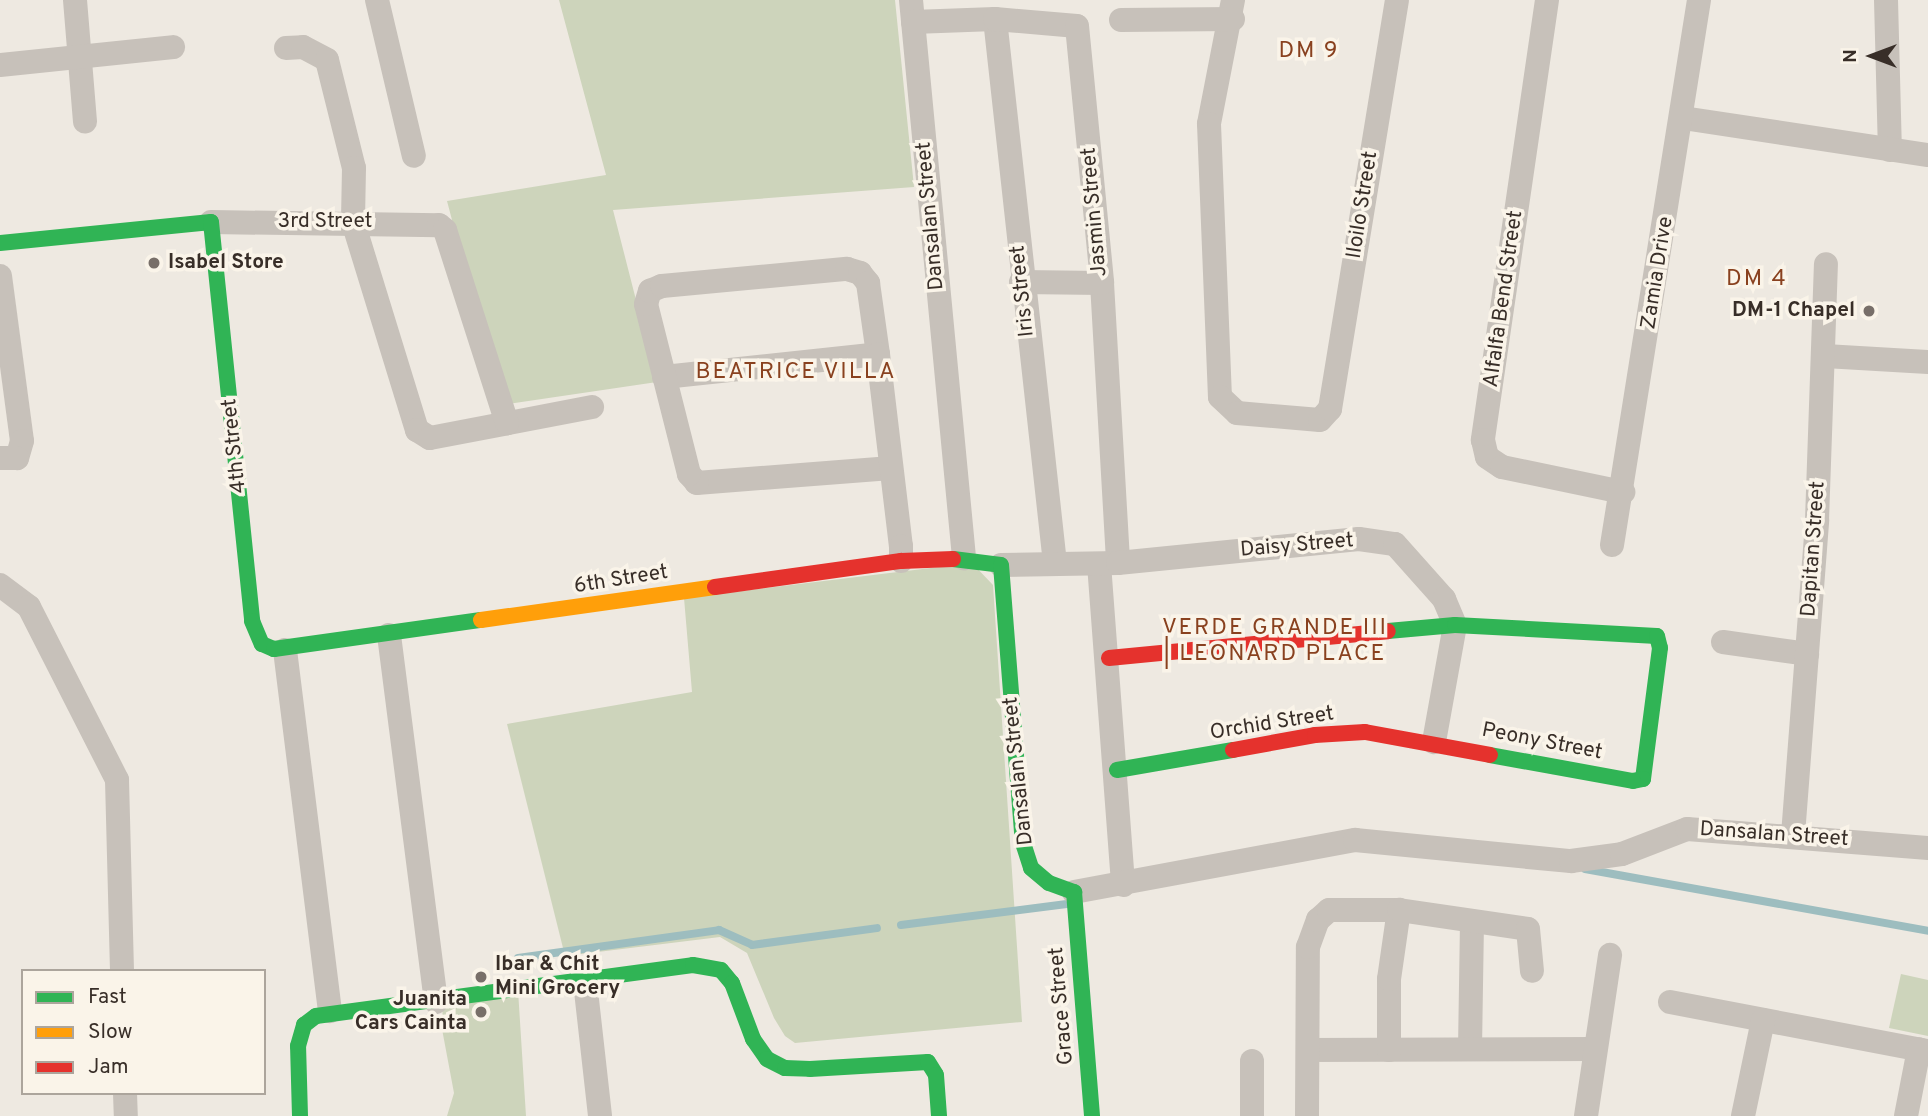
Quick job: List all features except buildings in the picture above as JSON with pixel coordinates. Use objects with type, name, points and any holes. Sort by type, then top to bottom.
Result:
[{"type":"street","points":[[75,0],[85,122]]},
{"type":"street","points":[[377,0],[414,156]]},
{"type":"street","name":"Iloilo Street","points":[[1233,9],[1209,124],[1220,397],[1237,412],[1320,420],[1329,409],[1397,0]]},
{"type":"street","name":"Alfalfa Bend Street","points":[[1547,0],[1483,440],[1487,457],[1502,467],[1623,492]]},
{"type":"street","name":"Zamia Drive","points":[[1612,545],[1623,492],[1683,118],[1699,0]]},
{"type":"street","points":[[1886,0],[1890,150]]},
{"type":"street","points":[[1121,20],[1233,9]]},
{"type":"street","name":"Jasmin Street","points":[[912,11],[1077,26],[1102,284],[1109,658],[1123,884]]},
{"type":"street","name":"Dansalan Street","points":[[912,11],[964,558]]},
{"type":"street","name":"Iris Street","points":[[995,19],[1021,282],[1055,563]]},
{"type":"street","points":[[0,65],[173,47]]},
{"type":"street","points":[[286,48],[303,47],[327,60],[354,169],[353,222],[417,430],[430,438],[592,407]]},
{"type":"street","points":[[1683,118],[1928,155]]},
{"type":"street","name":"3rd Street","points":[[0,243],[211,222],[430,222],[446,230],[507,423]]},
{"type":"street","name":"4th Street","points":[[211,222],[252,621],[262,644],[285,650]]},
{"type":"street","name":"Dapitan Street","points":[[1793,835],[1825,356],[1826,264]]},
{"type":"street","points":[[891,468],[696,483],[689,474],[646,304],[650,291],[662,286],[847,269],[860,273],[868,284],[878,354],[891,468],[901,561]]},
{"type":"street","points":[[0,276],[7,386],[22,453],[16,458],[0,458]]},
{"type":"street","points":[[1021,282],[1102,284]]},
{"type":"street","points":[[664,377],[878,354]]},
{"type":"street","points":[[1825,356],[1928,362]]},
{"type":"street","name":"Daisy Street","points":[[1001,565],[1109,564],[1360,539],[1395,544],[1444,599],[1455,625]]},
{"type":"street","points":[[964,558],[1001,565]]},
{"type":"street","name":"6th Street","points":[[285,650],[901,561],[964,558]]},
{"type":"street","name":"Dansalan Street","points":[[1001,565],[1023,843],[1031,868],[1049,883],[1074,892],[1355,840],[1571,861],[1622,854],[1687,829],[1793,835],[1928,848]]},
{"type":"street","points":[[0,585],[29,607],[117,780],[122,969]]},
{"type":"street","points":[[1109,658],[1455,625],[1434,742]]},
{"type":"street","name":"Peony Street","points":[[1434,742],[1633,781],[1643,779],[1660,648],[1657,636],[1455,625]]},
{"type":"street","points":[[390,635],[436,1002]]},
{"type":"street","points":[[1723,642],[1807,654]]},
{"type":"street","points":[[285,650],[330,1011]]},
{"type":"street","name":"Orchid Street","points":[[1117,770],[1315,735],[1366,733],[1434,742]]},
{"type":"street","name":"Grace Street","points":[[1074,892],[1092,1116]]},
{"type":"street","points":[[1307,1116],[1308,947],[1318,919],[1329,910],[1399,910],[1530,931],[1532,971]]},
{"type":"street","points":[[1389,1050],[1390,979],[1399,910]]},
{"type":"street","points":[[1470,1049],[1472,922]]},
{"type":"street","points":[[1586,1116],[1610,955]]},
{"type":"street","points":[[300,1116],[301,1036],[304,1025],[330,1011],[436,1002],[693,965],[712,967],[733,983],[760,1049],[785,1068],[928,1062],[936,1075],[939,1116]]},
{"type":"street","points":[[585,982],[600,1116]]},
{"type":"street","points":[[1670,1002],[1923,1050],[1906,1116]]},
{"type":"street","points":[[1744,1116],[1763,1020]]},
{"type":"street","points":[[1308,1050],[1594,1049]]},
{"type":"street","points":[[1252,1061],[1252,1116]]},
{"type":"street","points":[[125,1095],[126,1116]]},
{"type":"green space","points":[[559,0],[895,0],[914,187],[613,210],[657,382],[501,405],[447,201],[606,175]]},
{"type":"green space","points":[[972,563],[993,585],[1022,1022],[795,1043],[785,1036],[774,1018],[747,953],[720,937],[565,956],[507,724],[692,692],[684,598]]},
{"type":"green space","points":[[1901,974],[1928,980],[1928,1036],[1889,1028]]},
{"type":"green space","points":[[518,990],[526,1116],[447,1116],[454,1093],[442,1029],[443,999]]},
{"type":"waterway","points":[[1585,869],[1928,931]]},
{"type":"waterway","points":[[901,925],[1067,904]]},
{"type":"waterway","points":[[518,958],[719,930],[752,945],[877,928]]},
{"type":"traffic: fast","points":[[0,243],[211,222],[252,621],[262,644],[274,649],[481,620]]},
{"type":"traffic: fast","points":[[953,559],[1001,565],[1023,843],[1031,868],[1049,883],[1074,892],[1092,1116]]},
{"type":"traffic: fast","points":[[1388,631],[1455,625],[1657,636],[1660,648],[1643,779],[1633,781],[1490,755]]},
{"type":"traffic: fast","points":[[1117,770],[1233,750]]},
{"type":"traffic: fast","points":[[300,1116],[298,1046],[304,1025],[316,1016],[693,965],[721,970],[732,983],[753,1039],[767,1059],[785,1068],[810,1069],[928,1062],[936,1075],[939,1116]]},
{"type":"traffic: slow","points":[[481,620],[715,587]]},
{"type":"traffic: jam","points":[[715,587],[901,561],[953,559]]},
{"type":"traffic: jam","points":[[1109,658],[1388,631]]},
{"type":"traffic: jam","points":[[1233,750],[1315,735],[1365,732],[1490,755]]},
{"type":"place","name":"Isabel Store","points":[[154,263]]},
{"type":"place","name":"DM-1 Chapel","points":[[1869,311]]},
{"type":"place","name":"Ibar & Chit Mini Grocery","points":[[481,977]]},
{"type":"place","name":"Juanita Cars Cainta","points":[[481,1012]]},
{"type":"district","name":"DM 9","points":[[1309,52]]},
{"type":"district","name":"DM 4","points":[[1757,280]]},
{"type":"district","name":"BEATRICE VILLA","points":[[796,373]]},
{"type":"district","name":"VERDE GRANDE III | LEONARD PLACE","points":[[1275,642]]}]
